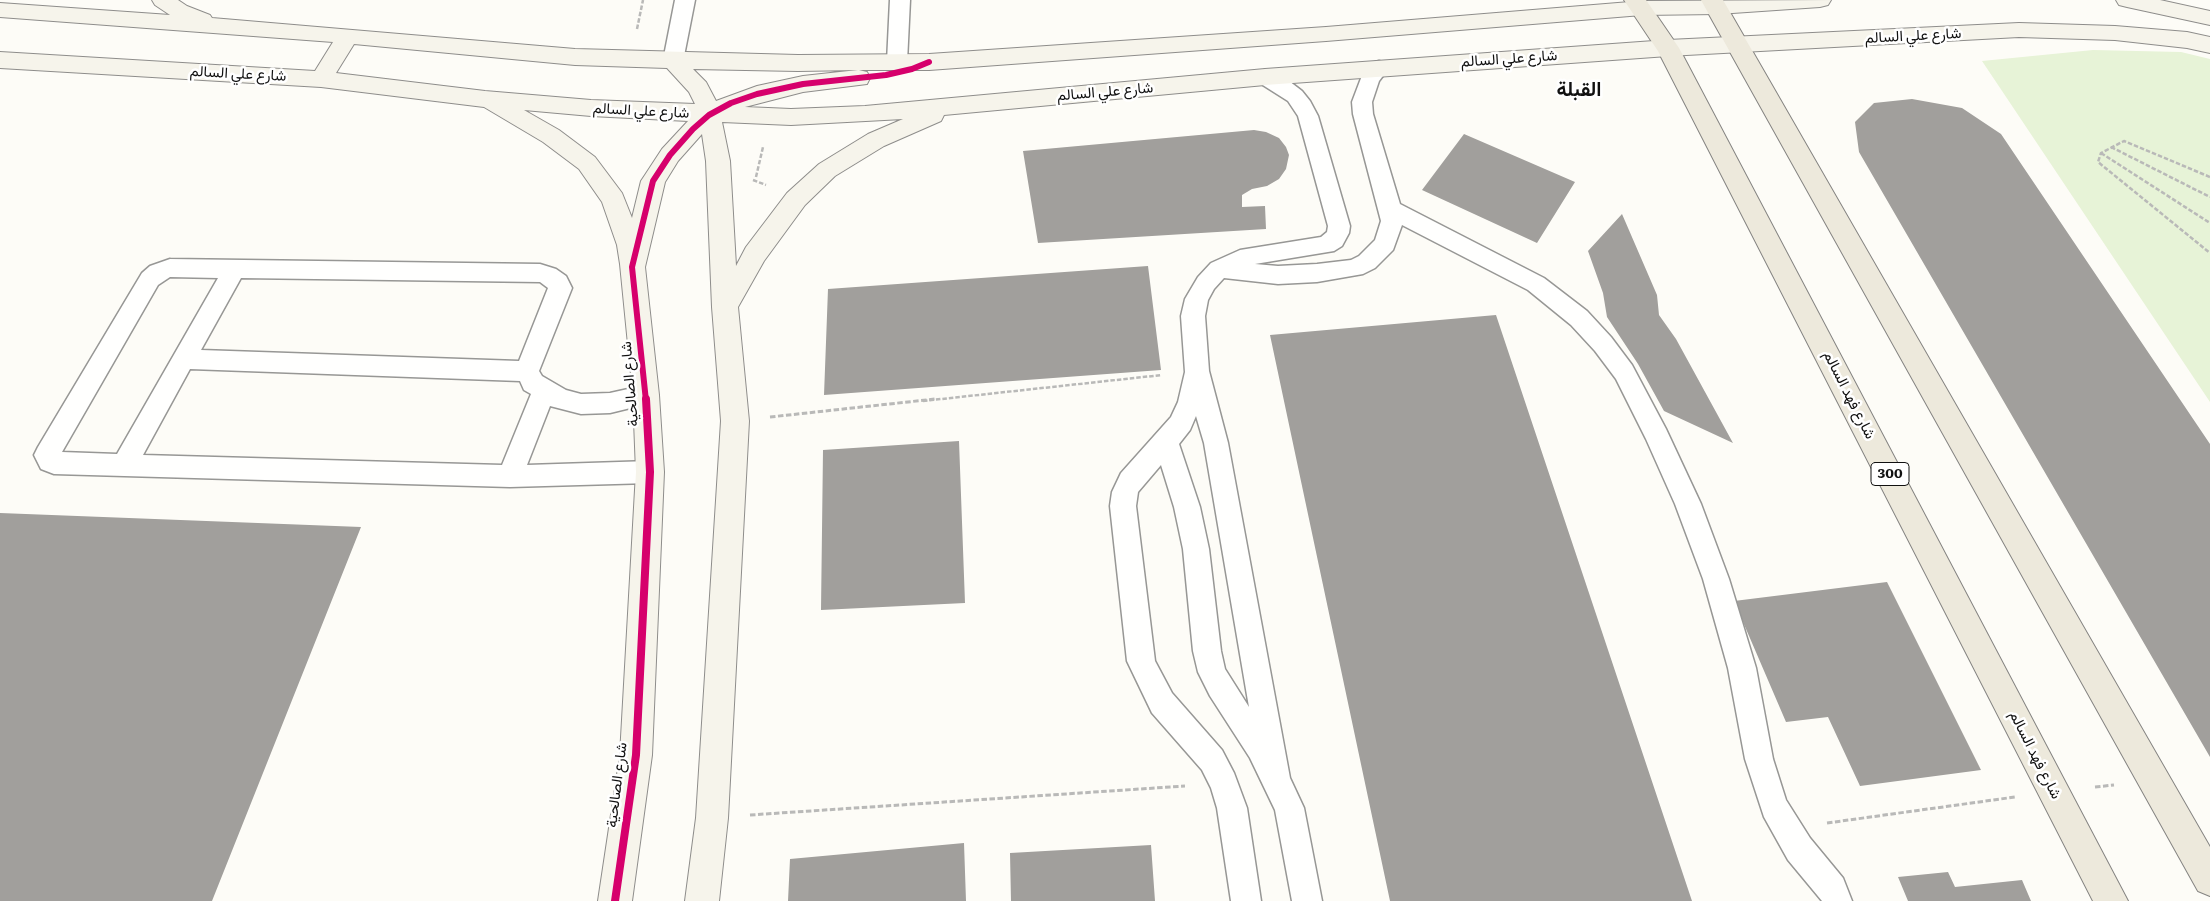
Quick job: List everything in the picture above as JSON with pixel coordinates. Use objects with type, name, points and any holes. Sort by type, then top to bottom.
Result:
[{"type":"main road","points":[[163,0],[179,11],[220,26]]},
{"type":"main road","points":[[9,10],[348,36],[575,57],[673,61],[929,62],[1316,35],[1639,4],[1715,4],[1820,0]]},
{"type":"main road","points":[[2127,0],[2210,18]]},
{"type":"main road","name":"شارع فهد السالم","points":[[1639,4],[1668,48],[2111,901]]},
{"type":"main road","points":[[1715,4],[2210,879]]},
{"type":"main road","name":"شارع علي السالم","points":[[0,60],[321,79],[485,99],[709,115],[791,117],[865,114],[1378,68],[1668,48],[2019,30],[2115,33],[2186,40],[2210,46]]},
{"type":"main road","points":[[321,79],[348,36]]},
{"type":"main road","points":[[673,61],[698,88],[706,104],[718,161],[725,307],[735,421],[712,818],[702,901]]},
{"type":"main road","name":"شارع الصالحية","points":[[615,901],[636,755],[650,472],[646,396],[632,267],[653,181],[670,155],[693,129],[709,115],[731,103],[757,94],[803,84],[886,75],[912,69],[929,62]]},
{"type":"main road","points":[[485,99],[551,136],[587,163],[613,199],[629,245],[632,267]]},
{"type":"main road","points":[[725,307],[755,254],[790,206],[827,170],[876,140],[954,106]]},
{"type":"lane","points":[[673,61],[685,0]]},
{"type":"lane","points":[[897,62],[900,0]]},
{"type":"lane","points":[[1220,270],[1278,275],[1318,273],[1355,268],[1367,262],[1385,244],[1392,221],[1363,114],[1362,102],[1370,78],[1378,68]]},
{"type":"lane","points":[[1266,77],[1295,96],[1308,116],[1339,226],[1338,233],[1334,240],[1326,245],[1248,256],[1220,270],[1206,283],[1197,299],[1193,316],[1197,371],[1216,443],[1276,777]]},
{"type":"lane","points":[[1390,209],[1536,284],[1579,318],[1603,344],[1624,372],[1657,436],[1684,496],[1716,579],[1742,668],[1766,786],[1785,828],[1832,889],[1836,901]]},
{"type":"lane","points":[[527,371],[560,288],[554,278],[548,275],[540,273],[170,268],[154,276],[47,455],[54,463],[125,463],[510,476],[650,472]]},
{"type":"lane","points":[[125,463],[234,269]]},
{"type":"lane","points":[[184,359],[527,371]]},
{"type":"lane","points":[[527,371],[534,383],[544,391],[560,399],[581,404],[610,403],[646,396]]},
{"type":"lane","points":[[1197,371],[1190,402],[1181,423],[1139,470],[1125,492],[1123,506],[1141,660],[1162,703],[1212,760],[1224,783],[1232,808],[1246,901]]},
{"type":"lane","points":[[510,476],[544,391]]},
{"type":"lane","points":[[1166,442],[1187,507],[1196,549],[1207,652],[1212,672],[1260,748],[1290,808],[1307,901]]},
{"type":"path","points":[[2210,176],[2124,141],[2101,153],[2098,162],[2210,253]]},
{"type":"path","points":[[2111,147],[2210,197]]},
{"type":"path","points":[[2101,153],[2210,223]]},
{"type":"path","points":[[735,421],[1197,371]]},
{"type":"path","points":[[1785,828],[2155,780]]},
{"type":"path","points":[[712,818],[1224,783]]},
{"type":"green space","points":[[2093,50],[2181,52],[2210,59],[2210,402],[1982,61]]},
{"type":"building","points":[[1912,99],[1962,108],[2001,134],[2210,444],[2210,757],[1859,152],[1855,122],[1874,103]]},
{"type":"building","points":[[1254,130],[1266,132],[1279,138],[1289,155],[1286,169],[1279,179],[1267,186],[1252,189],[1242,195],[1242,207],[1265,206],[1266,229],[1038,243],[1023,151]]},
{"type":"building","points":[[1464,134],[1575,182],[1537,243],[1422,190]]},
{"type":"building","points":[[1622,214],[1657,295],[1659,315],[1676,339],[1733,443],[1664,411],[1638,364],[1607,317],[1603,293],[1588,251]]},
{"type":"building","points":[[1148,266],[1161,370],[824,395],[828,289]]},
{"type":"building","points":[[1496,315],[1692,901],[1390,901],[1270,335]]},
{"type":"building","points":[[959,441],[965,603],[821,610],[823,450]]},
{"type":"building","points":[[0,513],[361,527],[212,901],[0,901]]},
{"type":"building","points":[[1887,582],[1981,770],[1860,786],[1828,717],[1786,722],[1734,601]]},
{"type":"building","points":[[964,843],[966,901],[788,901],[790,859]]},
{"type":"building","points":[[1151,845],[1155,901],[1011,901],[1010,853]]},
{"type":"building","points":[[1948,872],[1955,887],[2022,880],[2031,901],[1908,901],[1898,877]]},
{"type":"cycle path","points":[[615,901],[636,755],[650,472],[646,395],[632,267],[653,181],[670,155],[693,129],[709,115],[731,103],[757,94],[803,84],[886,75],[912,69],[929,62]]},
{"type":"district","name":"القبلة","points":[[1579,90]]}]
